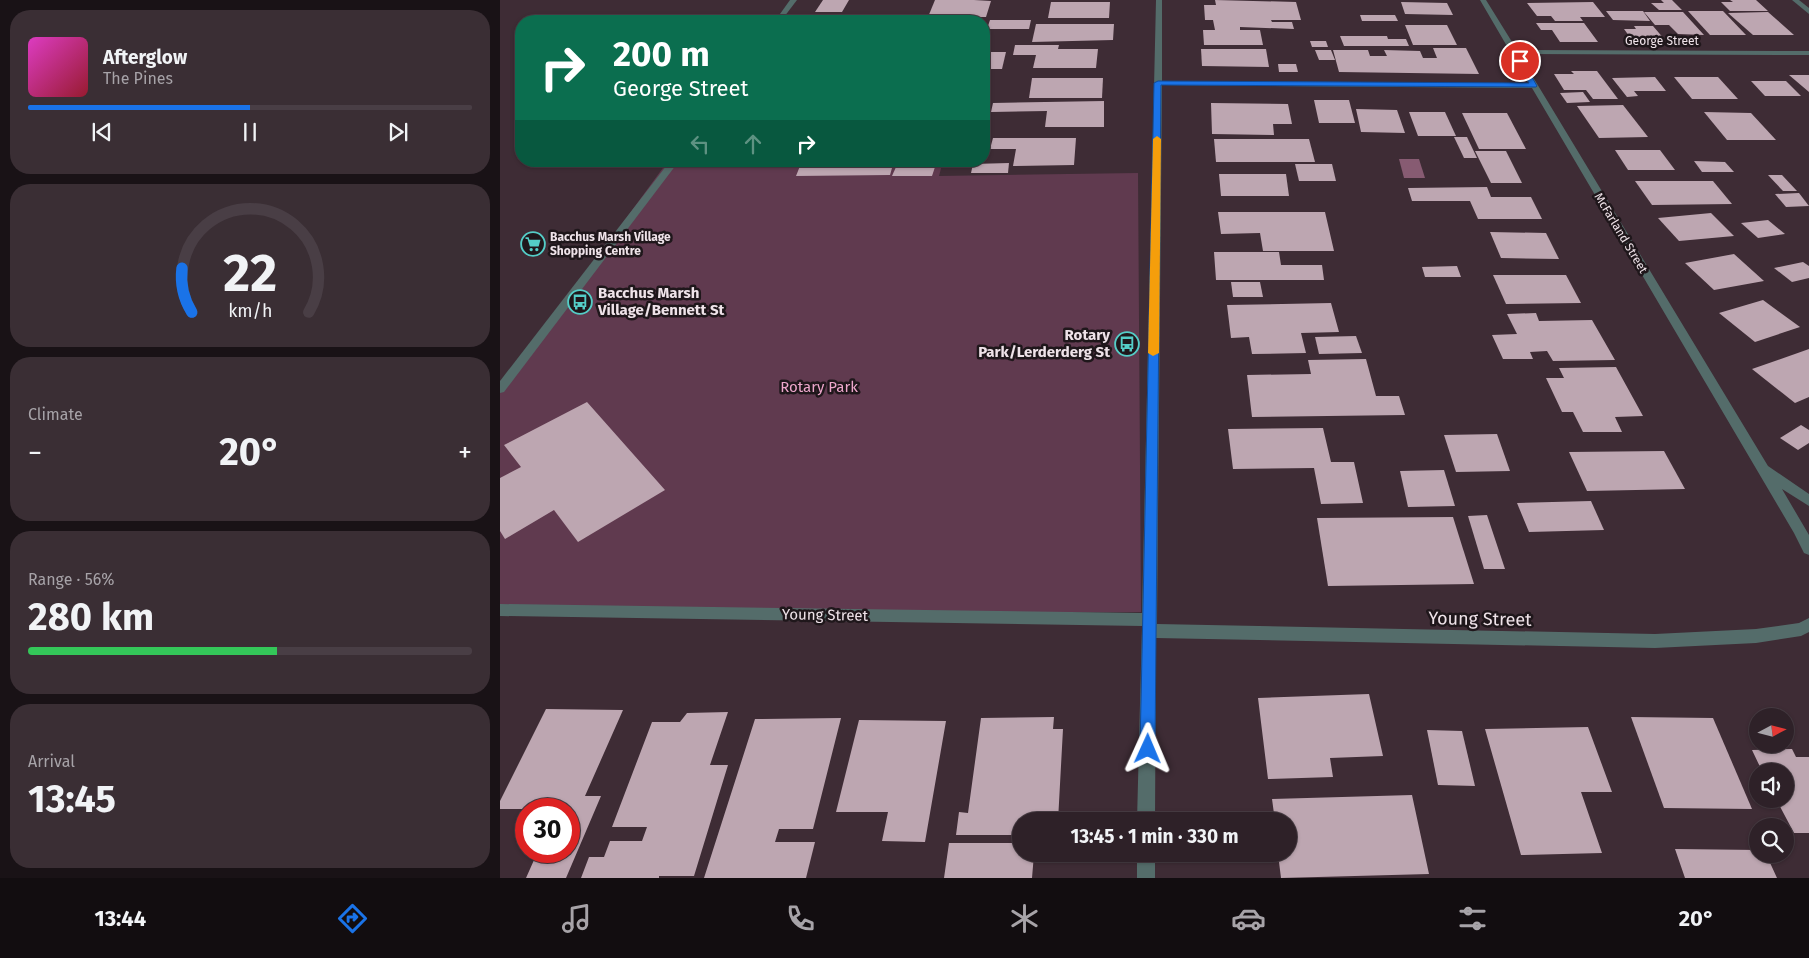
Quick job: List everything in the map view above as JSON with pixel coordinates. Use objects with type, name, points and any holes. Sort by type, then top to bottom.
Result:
[{"type":"street","points":[[783,15],[794,0]]},
{"type":"street","points":[[1146,812],[1159,0]]},
{"type":"street","name":"McFarland Street","points":[[1483,0],[1809,549]]},
{"type":"street","points":[[1795,0],[1809,12]]},
{"type":"street","name":"George Street","points":[[1514,52],[1809,53]]},
{"type":"street","points":[[1158,83],[1534,86]]},
{"type":"street","points":[[500,389],[670,167]]},
{"type":"street","name":"McFarland Street","points":[[1760,466],[1809,502]]},
{"type":"street","name":"Young Street","points":[[500,610],[1655,641],[1756,636],[1809,626]]},
{"type":"street","points":[[1146,862],[1146,878]]},
{"type":"green space","name":"Rotary Park","points":[[664,167],[941,167],[939,176],[1138,173],[1141,612],[500,614],[500,391]]},
{"type":"shaded area","points":[[1399,159],[1419,159],[1425,178],[1404,178]]},
{"type":"building","points":[[823,0],[849,0],[842,12],[815,12]]},
{"type":"building","points":[[935,0],[991,1],[987,15],[929,15]]},
{"type":"building","points":[[1215,0],[1296,2],[1301,20],[1271,20],[1272,22],[1292,22],[1294,29],[1240,27],[1240,30],[1260,30],[1263,45],[1204,45],[1203,30],[1215,30],[1213,20],[1205,20],[1204,5],[1216,5]]},
{"type":"building","points":[[1661,0],[1672,0],[1682,10],[1659,10],[1651,3],[1664,3]]},
{"type":"building","points":[[1730,0],[1756,0],[1768,11],[1730,11],[1721,2],[1733,2]]},
{"type":"building","points":[[1051,2],[1110,2],[1109,18],[1048,18]]},
{"type":"building","points":[[1401,2],[1447,3],[1453,15],[1405,14]]},
{"type":"building","points":[[1593,2],[1605,17],[1580,17],[1583,21],[1555,21],[1551,16],[1537,16],[1527,3]]},
{"type":"building","points":[[1606,11],[1643,11],[1650,21],[1613,20]]},
{"type":"building","points":[[1688,11],[1723,11],[1746,35],[1710,35]]},
{"type":"building","points":[[1644,12],[1683,12],[1704,35],[1678,34],[1669,25],[1655,25]]},
{"type":"building","points":[[1768,12],[1794,35],[1753,35],[1728,13]]},
{"type":"building","points":[[1360,15],[1395,15],[1398,21],[1362,21]]},
{"type":"building","points":[[990,20],[1031,20],[1029,29],[990,29]]},
{"type":"building","points":[[1536,23],[1584,23],[1598,42],[1560,42],[1552,30],[1541,30]]},
{"type":"building","points":[[1036,24],[1114,24],[1113,40],[1032,42]]},
{"type":"building","points":[[1405,25],[1447,25],[1457,45],[1413,45]]},
{"type":"building","points":[[1634,26],[1653,26],[1665,40],[1632,40],[1624,29],[1636,29]]},
{"type":"building","points":[[1340,36],[1387,36],[1388,39],[1406,39],[1409,46],[1344,46]]},
{"type":"building","points":[[1310,41],[1326,41],[1328,47],[1312,47]]},
{"type":"building","points":[[1015,45],[1059,45],[1058,49],[1098,49],[1096,68],[1033,68],[1036,55],[1013,55]]},
{"type":"building","points":[[1433,48],[1466,48],[1479,74],[1339,72],[1333,50],[1368,50],[1370,56],[1387,56],[1384,50],[1420,51],[1423,58],[1437,58]]},
{"type":"building","points":[[1201,49],[1266,49],[1269,67],[1202,66]]},
{"type":"building","points":[[1315,50],[1331,50],[1335,60],[1319,60]]},
{"type":"building","points":[[990,52],[1006,52],[1002,69],[990,69]]},
{"type":"building","points":[[1278,64],[1296,64],[1298,72],[1279,72]]},
{"type":"building","points":[[1571,71],[1597,71],[1618,99],[1593,99],[1586,90],[1564,90],[1554,74],[1574,74]]},
{"type":"building","points":[[1789,75],[1809,75],[1809,92]]},
{"type":"building","points":[[1655,77],[1666,91],[1634,91],[1638,96],[1627,97],[1612,78]]},
{"type":"building","points":[[1674,77],[1718,77],[1738,99],[1692,99]]},
{"type":"building","points":[[1032,78],[1103,78],[1102,98],[1029,98]]},
{"type":"building","points":[[1751,81],[1786,81],[1801,96],[1765,96]]},
{"type":"building","points":[[1583,92],[1590,102],[1567,103],[1560,93]]},
{"type":"building","points":[[1314,100],[1349,100],[1355,123],[1319,123]]},
{"type":"building","points":[[1104,101],[1104,127],[1045,127],[1047,111],[991,112],[993,103]]},
{"type":"building","points":[[1211,103],[1288,104],[1292,124],[1273,124],[1274,135],[1212,134]]},
{"type":"building","points":[[1623,105],[1648,137],[1599,138],[1577,106]]},
{"type":"building","points":[[1356,109],[1397,110],[1405,133],[1361,132]]},
{"type":"building","points":[[1409,112],[1445,112],[1456,136],[1418,136]]},
{"type":"building","points":[[1704,112],[1751,113],[1776,140],[1727,140]]},
{"type":"building","points":[[1462,113],[1507,113],[1526,149],[1479,149]]},
{"type":"building","points":[[1454,137],[1467,137],[1477,158],[1464,158]]},
{"type":"building","points":[[993,138],[1076,138],[1074,165],[1013,166],[1016,149],[990,149]]},
{"type":"building","points":[[1214,139],[1309,139],[1315,162],[1216,162]]},
{"type":"building","points":[[1615,150],[1660,150],[1675,170],[1628,170]]},
{"type":"building","points":[[1475,151],[1506,151],[1522,183],[1491,183]]},
{"type":"building","points":[[1694,161],[1725,162],[1734,172],[1702,172]]},
{"type":"building","points":[[1009,163],[1008,173],[971,173],[972,167],[990,167],[990,164]]},
{"type":"building","points":[[1295,164],[1332,164],[1336,181],[1299,181]]},
{"type":"building","points":[[800,167],[892,167],[890,175],[796,176]]},
{"type":"building","points":[[896,167],[935,167],[932,176],[892,176]]},
{"type":"building","points":[[1219,174],[1286,174],[1289,196],[1221,196]]},
{"type":"building","points":[[1768,175],[1782,175],[1797,191],[1783,191]]},
{"type":"building","points":[[1635,181],[1713,181],[1732,204],[1652,205]]},
{"type":"building","points":[[1487,187],[1491,197],[1531,197],[1542,219],[1478,219],[1470,201],[1412,201],[1408,188]]},
{"type":"building","points":[[1799,193],[1809,206],[1786,207],[1775,194]]},
{"type":"building","points":[[1218,212],[1325,212],[1334,251],[1263,251],[1260,233],[1221,234]]},
{"type":"building","points":[[1711,213],[1734,236],[1679,241],[1658,218]]},
{"type":"building","points":[[1768,220],[1785,234],[1758,238],[1741,223]]},
{"type":"building","points":[[1490,232],[1546,233],[1559,259],[1501,258]]},
{"type":"building","points":[[1214,252],[1279,252],[1281,265],[1322,265],[1324,280],[1216,280]]},
{"type":"building","points":[[1734,254],[1764,281],[1714,290],[1685,263]]},
{"type":"building","points":[[1803,262],[1809,266],[1809,278],[1792,282],[1774,268]]},
{"type":"building","points":[[1457,266],[1461,277],[1425,277],[1422,267]]},
{"type":"building","points":[[1493,275],[1566,275],[1581,303],[1506,304]]},
{"type":"building","points":[[1231,282],[1260,282],[1263,297],[1233,297]]},
{"type":"building","points":[[1763,300],[1800,327],[1755,342],[1719,313]]},
{"type":"building","points":[[1331,303],[1339,332],[1301,333],[1306,353],[1252,354],[1249,337],[1231,338],[1227,305]]},
{"type":"building","points":[[1536,313],[1539,321],[1592,320],[1615,360],[1553,361],[1547,351],[1530,352],[1533,359],[1503,359],[1492,335],[1517,334],[1507,314]]},
{"type":"building","points":[[1356,336],[1362,353],[1319,354],[1315,337]]},
{"type":"building","points":[[1809,349],[1809,397],[1795,403],[1752,369]]},
{"type":"building","points":[[1366,359],[1376,396],[1399,396],[1405,415],[1252,417],[1247,375],[1311,374],[1308,360]]},
{"type":"building","points":[[1616,367],[1643,416],[1615,417],[1622,432],[1583,432],[1573,412],[1562,412],[1546,378],[1564,378],[1559,368]]},
{"type":"building","points":[[587,402],[665,490],[578,542],[554,510],[505,539],[500,531],[500,478],[521,467],[504,445]]},
{"type":"building","points":[[1801,425],[1809,430],[1809,443],[1798,450],[1780,438]]},
{"type":"building","points":[[1323,428],[1331,462],[1354,462],[1363,503],[1321,504],[1314,468],[1233,469],[1228,429]]},
{"type":"building","points":[[1497,434],[1510,471],[1456,472],[1444,435]]},
{"type":"building","points":[[1664,451],[1685,489],[1587,491],[1569,452]]},
{"type":"building","points":[[1444,470],[1455,506],[1408,507],[1400,471]]},
{"type":"building","points":[[1591,501],[1604,530],[1529,532],[1517,503]]},
{"type":"building","points":[[1487,515],[1505,569],[1484,569],[1468,516]]},
{"type":"building","points":[[1453,517],[1474,584],[1328,586],[1317,518]]},
{"type":"building","points":[[1369,694],[1383,756],[1330,758],[1333,777],[1268,779],[1258,698]]},
{"type":"building","points":[[546,709],[623,710],[585,796],[601,796],[580,845],[580,798],[515,798],[515,809],[500,809],[500,801]]},
{"type":"building","points":[[728,712],[710,765],[728,765],[694,876],[581,878],[589,857],[604,857],[610,841],[642,841],[647,827],[612,827],[652,722],[680,722],[687,713]]},
{"type":"building","points":[[1054,717],[1053,729],[1063,729],[1058,812],[1012,812],[1012,835],[956,835],[959,812],[968,813],[981,718]]},
{"type":"building","points":[[1631,717],[1713,718],[1749,802],[1749,808],[1752,809],[1664,808]]},
{"type":"building","points":[[841,718],[813,829],[779,829],[775,842],[815,842],[806,878],[704,878],[755,719]]},
{"type":"building","points":[[859,720],[946,721],[925,842],[882,841],[888,812],[836,812]]},
{"type":"building","points":[[1588,727],[1612,792],[1581,792],[1602,853],[1521,855],[1485,729]]},
{"type":"building","points":[[1427,730],[1462,731],[1475,786],[1438,785]]},
{"type":"building","points":[[1753,753],[1794,753],[1796,757],[1809,757],[1809,833],[1794,833],[1794,818],[1786,818],[1781,808],[1794,808],[1794,763],[1758,763]]},
{"type":"building","points":[[1412,795],[1429,874],[1281,878],[1279,862],[1297,862],[1297,812],[1274,812],[1272,799]]},
{"type":"building","points":[[949,843],[1012,843],[1012,862],[1033,862],[1032,878],[944,878]]},
{"type":"building","points":[[1675,849],[1749,850],[1749,863],[1770,863],[1777,878],[1685,878]]},
{"type":"building","points":[[533,863],[572,863],[566,878],[526,878]]},
{"type":"slow traffic","points":[[1153,353],[1157,139]]},
{"type":"place","name":"Bacchus Marsh Village Shopping Centre","points":[[533,244]]},
{"type":"place","name":"Bacchus Marsh Village/Bennett St","points":[[580,302]]},
{"type":"place","name":"Rotary Park/Lerderderg St","points":[[1127,344]]},
{"type":"route","points":[[1148,749],[1158,83],[1534,86],[1520,61]]}]
